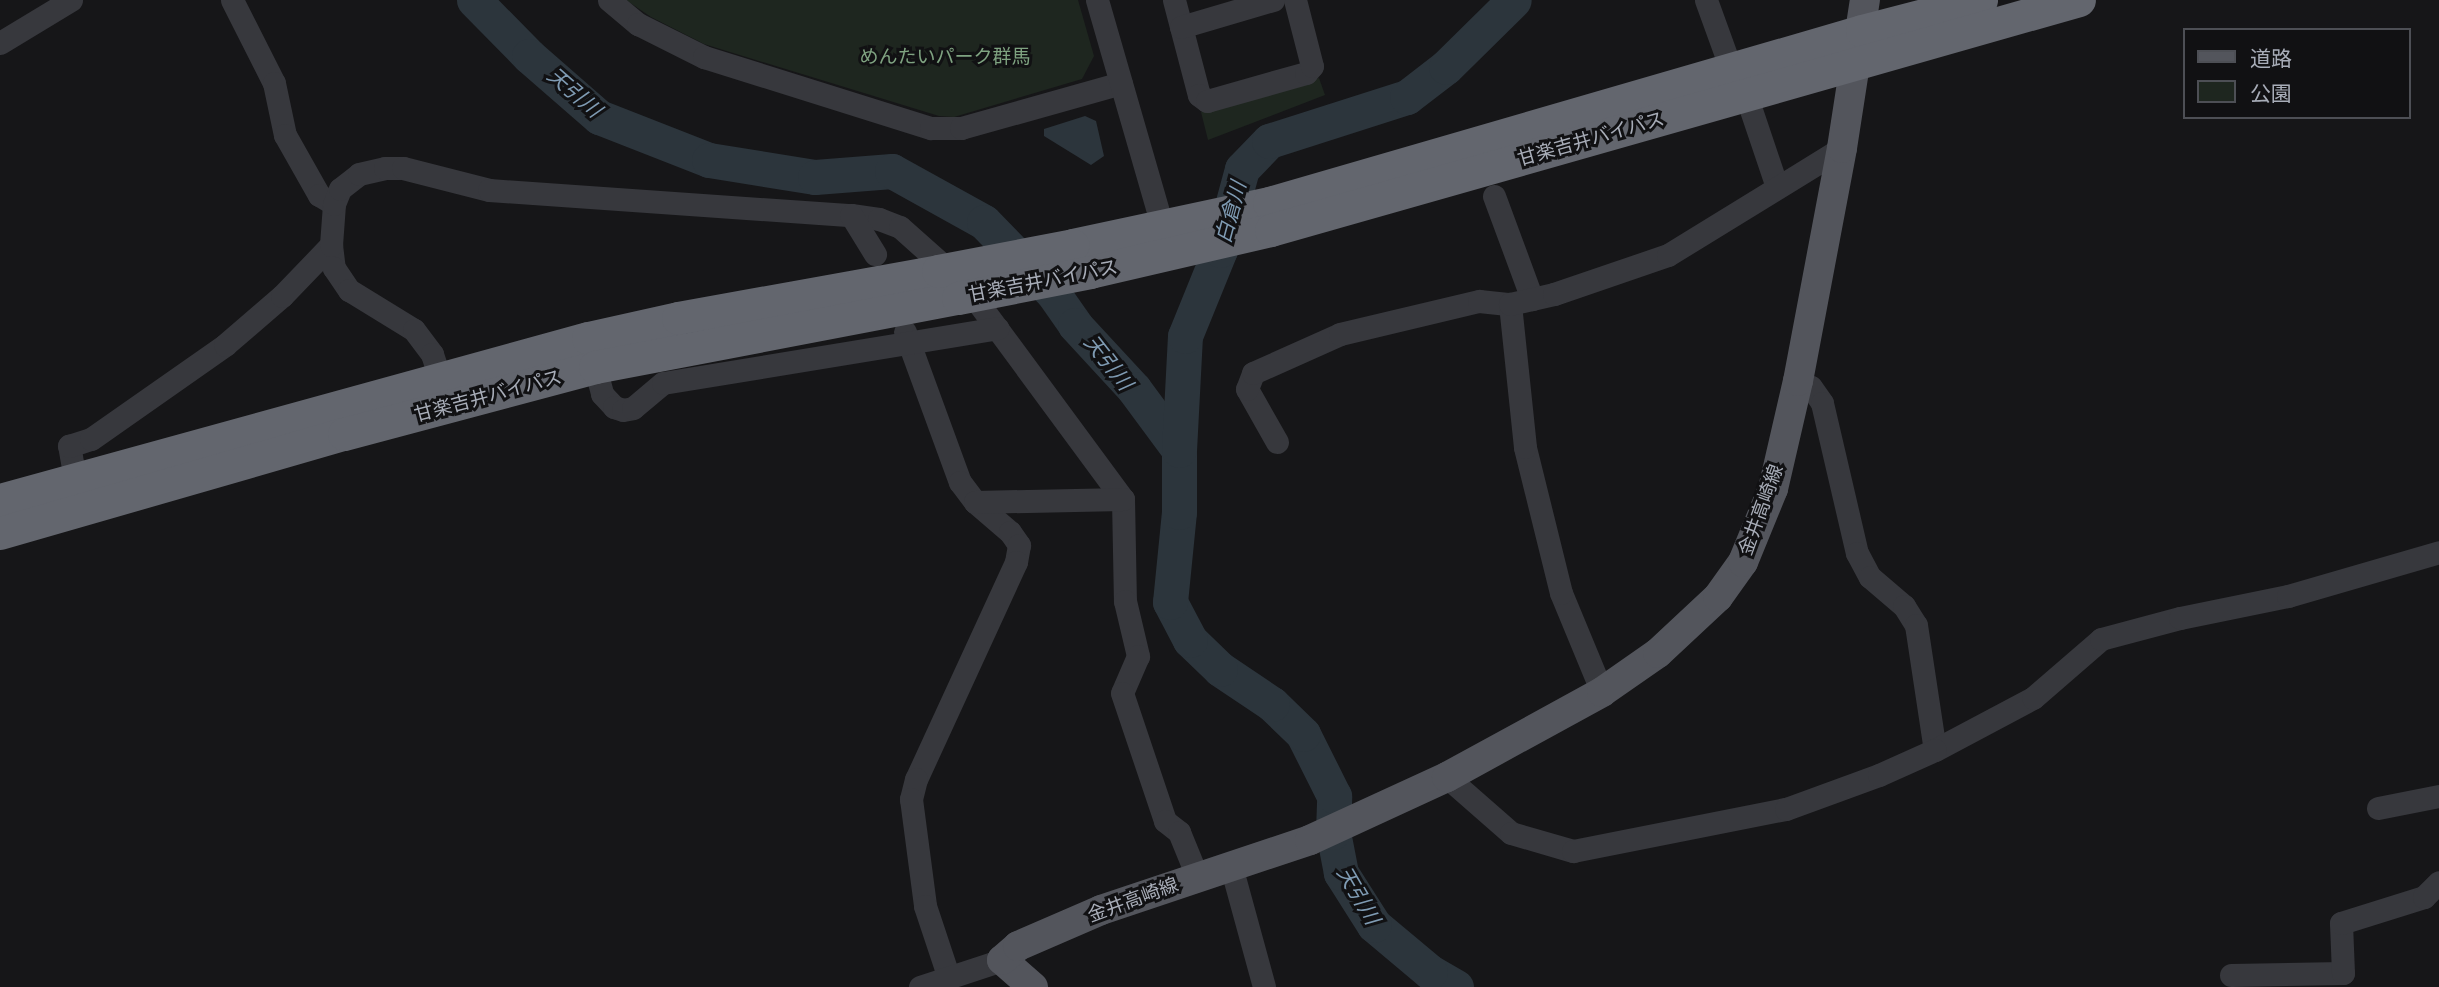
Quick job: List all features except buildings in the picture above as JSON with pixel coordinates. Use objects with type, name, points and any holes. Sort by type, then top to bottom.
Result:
[{"type":"highway","name":"甘楽吉井バイパス","points":[[0,500],[587,338],[678,318],[938,271],[1082,259],[1270,217],[1739,82],[1862,31],[1981,0]]},
{"type":"highway","name":"甘楽吉井バイパス","points":[[1862,31],[2079,0]]},
{"type":"highway","name":"甘楽吉井バイパス","points":[[0,533],[344,434],[595,367],[958,298],[1082,259],[1163,228],[1195,234]]},
{"type":"main road","name":"金井高崎線","points":[[1002,960],[1018,946],[1089,915],[1197,876],[1310,840],[1447,777],[1602,692],[1658,653],[1718,597],[1743,562],[1773,489],[1798,381],[1862,31]]},
{"type":"main road","points":[[1002,960],[1033,987]]},
{"type":"street","points":[[0,43],[71,0]]},
{"type":"street","points":[[232,0],[274,83],[285,135],[319,195],[334,204]]},
{"type":"street","points":[[608,0],[638,24],[704,57],[931,128],[961,128],[1121,83]]},
{"type":"street","points":[[1097,0],[1163,228]]},
{"type":"street","points":[[1174,0],[1199,95],[1207,101],[1307,73],[1312,66],[1295,0]]},
{"type":"street","points":[[1706,0],[1777,187]]},
{"type":"street","points":[[1181,26],[1264,1]]},
{"type":"street","points":[[1277,442],[1248,389],[1253,373],[1340,334],[1479,301],[1521,302],[1668,256],[1842,148]]},
{"type":"street","points":[[440,378],[432,354],[414,330],[349,290],[334,268],[331,245],[334,204],[340,189],[359,174],[394,168],[489,190],[851,215],[879,219],[900,226],[965,285],[1123,499],[1125,601],[1138,656],[1122,693],[1165,821],[1179,832],[1197,876]]},
{"type":"street","points":[[1494,196],[1521,302],[1528,460],[1561,593],[1602,692]]},
{"type":"street","points":[[851,215],[875,254]]},
{"type":"street","points":[[75,479],[69,446],[91,439],[225,345],[282,296],[331,245]]},
{"type":"street","points":[[595,367],[602,394],[614,407],[623,410],[633,408],[663,383],[907,337],[998,328]]},
{"type":"street","points":[[907,337],[960,482],[975,502],[1010,532],[1019,545],[1016,562],[916,779],[911,799],[914,844],[925,906],[949,978]]},
{"type":"street","points":[[1798,381],[1811,387],[1822,403],[1857,553],[1870,577],[1904,606],[1916,625],[1936,750]]},
{"type":"street","points":[[975,502],[1123,499]]},
{"type":"street","points":[[1447,777],[1511,833],[1573,851],[1786,809],[1879,775],[1936,750],[2033,698],[2101,639],[2180,618],[2288,596],[2439,552]]},
{"type":"street","points":[[2378,808],[2439,796]]},
{"type":"street","points":[[1231,866],[1264,987]]},
{"type":"street","points":[[2231,975],[2343,973],[2341,923],[2424,897],[2439,882]]},
{"type":"street","points":[[920,987],[1002,960]]},
{"type":"green space","name":"めんたいパーク群馬","points":[[626,0],[1078,0],[1094,56],[1082,79],[954,117],[939,116],[704,44],[651,17]]},
{"type":"green space","points":[[1319,78],[1325,95],[1208,140],[1201,112]]},
{"type":"shaded area","points":[[1085,116],[1096,121],[1104,156],[1091,165],[1044,136],[1044,129]]},
{"type":"waterway","name":"天引川","points":[[474,0],[529,56],[599,117],[709,160],[815,177],[892,171],[984,222],[1053,293],[1075,325],[1134,389],[1179,450]]},
{"type":"waterway","name":"天引川","points":[[1456,987],[1430,972],[1374,925],[1341,873],[1333,832],[1334,796],[1303,734],[1272,704],[1220,669],[1190,640],[1170,602],[1179,512],[1179,450],[1185,336],[1220,250],[1242,169],[1269,141],[1407,97],[1446,67],[1514,0]]},
{"type":"water label","name":"白倉川","points":[[1230,212]]}]
